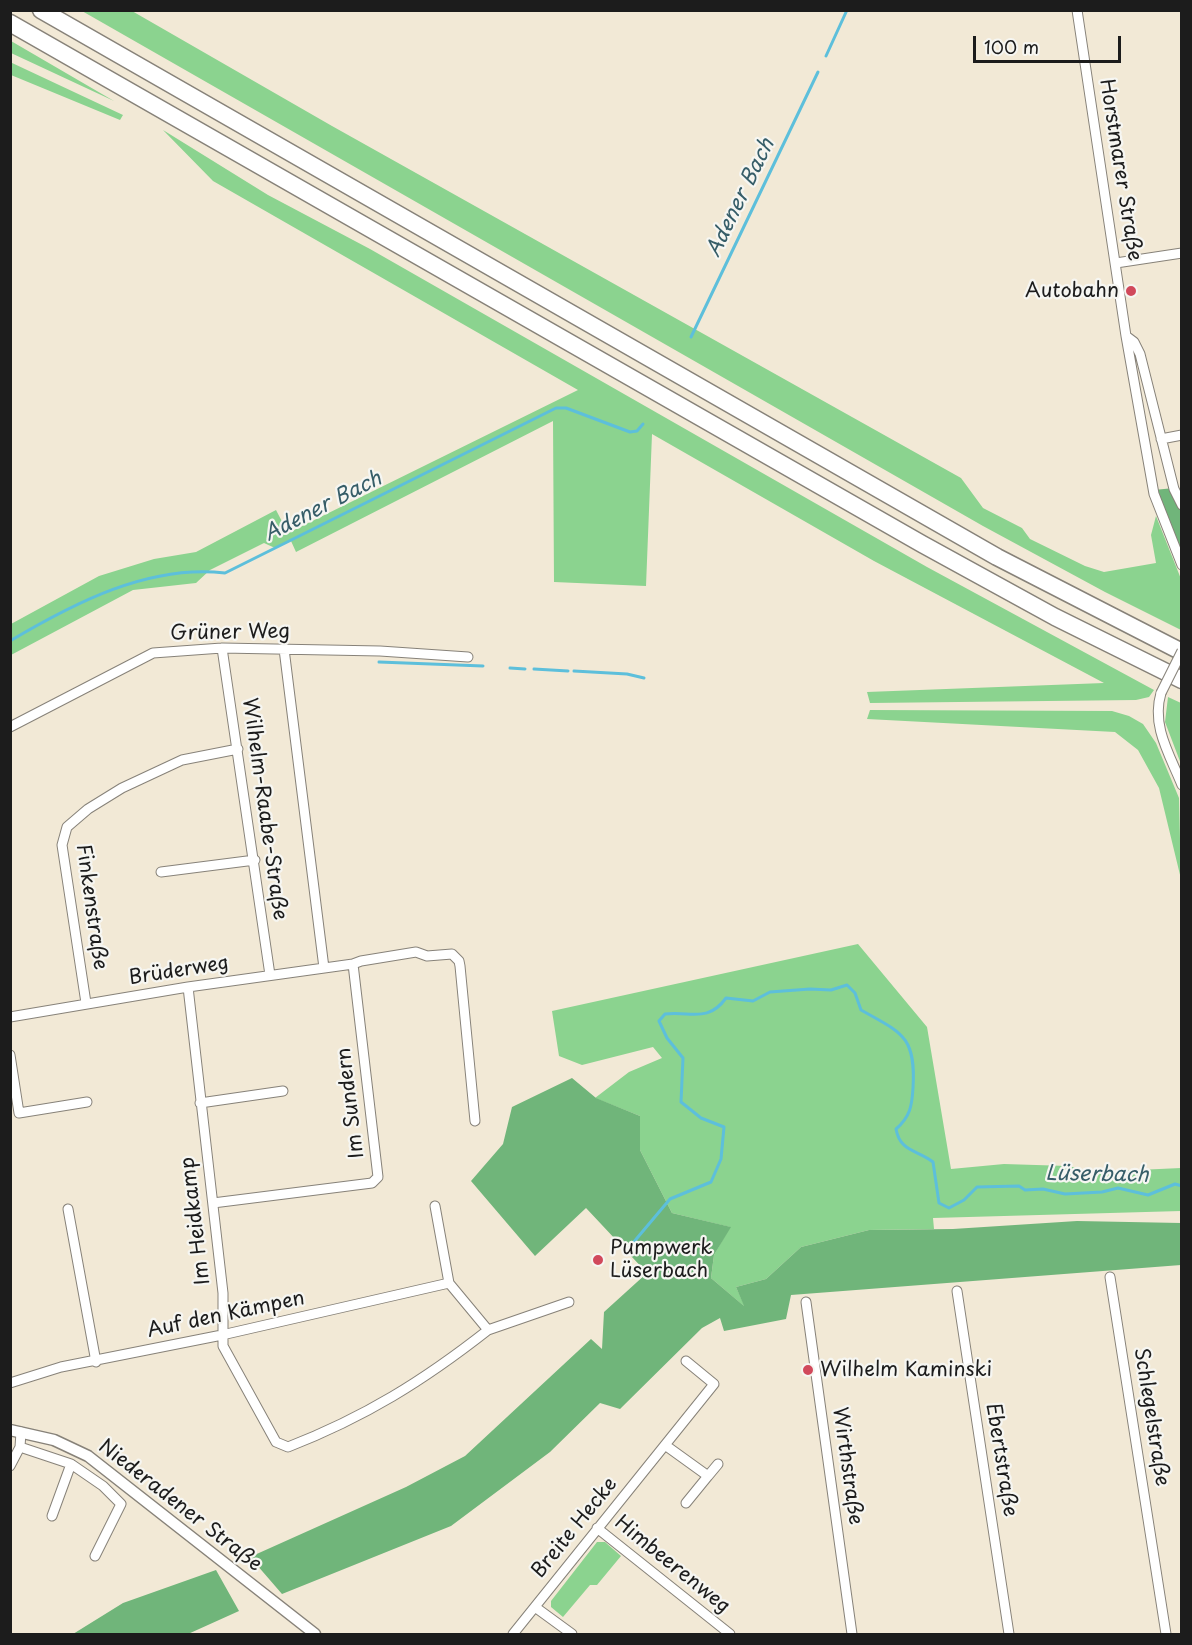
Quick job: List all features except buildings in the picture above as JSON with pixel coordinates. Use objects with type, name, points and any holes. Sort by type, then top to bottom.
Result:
[{"type":"highway","points":[[41,10],[998,557],[1182,652]]},
{"type":"highway","points":[[10,23],[922,544],[1055,617],[1182,680]]},
{"type":"street","name":"Horstmarer Straße","points":[[1077,10],[1126,336],[1154,494],[1182,565]]},
{"type":"street","points":[[1116,262],[1182,253]]},
{"type":"street","name":"Horstmarer Straße","points":[[1126,336],[1134,342],[1140,354],[1174,489],[1182,505]]},
{"type":"street","points":[[1161,438],[1182,435]]},
{"type":"street","name":"Grüner Weg","points":[[10,727],[153,653],[222,648],[380,651],[468,657]]},
{"type":"street","name":"Wilhelm-Raabe-Straße","points":[[222,648],[255,860],[270,975]]},
{"type":"street","points":[[284,649],[324,968]]},
{"type":"street","points":[[1182,652],[1161,693],[1156,715],[1158,726],[1182,785]]},
{"type":"street","name":"Finkenstraße","points":[[86,1004],[62,845],[65,830],[87,809],[151,774],[182,760],[238,749]]},
{"type":"street","points":[[161,873],[255,860]]},
{"type":"street","name":"Brüderweg","points":[[10,1017],[188,987],[353,964],[416,952],[427,956],[452,954],[460,966],[475,1121]]},
{"type":"street","name":"Im Sundern","points":[[213,1203],[372,1183],[378,1177],[353,964]]},
{"type":"street","name":"Im Heidkamp","points":[[188,987],[223,1293],[222,1335]]},
{"type":"street","points":[[10,1055],[20,1113],[87,1102]]},
{"type":"street","points":[[200,1103],[283,1091]]},
{"type":"street","points":[[435,1206],[449,1283],[488,1330]]},
{"type":"street","points":[[68,1209],[96,1362]]},
{"type":"street","name":"Schlegelstraße","points":[[1110,1277],[1166,1635]]},
{"type":"street","name":"Auf den Kämpen","points":[[10,1383],[61,1367],[96,1362],[222,1335],[449,1283]]},
{"type":"street","name":"Ebertstraße","points":[[957,1291],[1009,1635]]},
{"type":"street","points":[[222,1335],[223,1346],[276,1442],[288,1447],[331,1430],[383,1404],[488,1330],[569,1302]]},
{"type":"street","name":"Wirthstraße","points":[[806,1302],[852,1635]]},
{"type":"street","name":"Breite Hecke","points":[[513,1635],[714,1384],[686,1361]]},
{"type":"street","points":[[10,1466],[20,1447],[16,1431]]},
{"type":"street","name":"Niederadener Straße","points":[[16,1431],[54,1440],[88,1456],[315,1635]]},
{"type":"street","points":[[665,1445],[708,1476]]},
{"type":"street","points":[[20,1447],[70,1464],[103,1486],[121,1504],[95,1556]]},
{"type":"street","points":[[52,1516],[70,1464]]},
{"type":"street","points":[[686,1503],[718,1464]]},
{"type":"street","name":"Himbeerenweg","points":[[597,1528],[725,1633]]},
{"type":"street","points":[[535,1606],[572,1635]]},
{"type":"green space","points":[[82,11],[132,11],[332,126],[961,478],[983,508],[1022,528],[1030,539],[1085,566],[1104,572],[1156,563],[1151,535],[1156,516],[1181,579],[1181,630],[983,526]]},
{"type":"green space","points":[[11,41],[114,101],[11,53]]},
{"type":"green space","points":[[10,62],[123,115],[120,120],[11,75]]},
{"type":"green space","points":[[163,130],[268,195],[370,249],[927,567],[1154,690],[1149,697],[1136,700],[870,703],[867,692],[1104,683],[874,561],[652,434],[646,586],[554,582],[553,421],[296,552],[291,541],[275,548],[264,543],[210,570],[196,583],[133,590],[11,655],[11,624],[99,576],[154,559],[196,552],[276,510],[288,533],[578,390],[213,181]]},
{"type":"green space","points":[[1174,488],[1181,505],[1181,565],[1154,490]]},
{"type":"green space","points":[[1168,697],[1181,703],[1181,764],[1165,722]]},
{"type":"green space","points":[[870,710],[1112,711],[1129,716],[1143,724],[1156,743],[1179,798],[1181,879],[1159,788],[1138,750],[1115,732],[867,719]]},
{"type":"green space","points":[[858,944],[927,1027],[951,1169],[1004,1164],[1068,1166],[1094,1172],[1181,1168],[1181,1211],[933,1218],[934,1229],[869,1230],[801,1247],[766,1279],[736,1287],[745,1307],[711,1278],[714,1255],[730,1227],[672,1213],[640,1150],[640,1116],[595,1098],[629,1072],[662,1058],[653,1047],[582,1065],[559,1056],[552,1011]]},
{"type":"green space","points":[[572,1078],[596,1098],[640,1116],[640,1150],[672,1213],[731,1227],[714,1255],[711,1278],[744,1306],[736,1287],[766,1279],[801,1247],[869,1230],[953,1229],[1077,1221],[1181,1223],[1181,1265],[791,1295],[786,1319],[724,1331],[720,1318],[702,1328],[620,1409],[600,1403],[550,1452],[451,1526],[282,1594],[250,1557],[406,1487],[465,1456],[591,1339],[602,1349],[604,1312],[647,1273],[586,1208],[535,1256],[471,1181],[503,1144],[512,1107]]},
{"type":"green space","points":[[597,1542],[605,1542],[621,1556],[597,1585],[590,1585],[563,1617],[551,1607],[551,1601]]},
{"type":"green space","points":[[216,1570],[239,1611],[188,1634],[73,1634],[123,1603]]},
{"type":"waterway","name":"Adener Bach","points":[[826,56],[847,10]]},
{"type":"waterway","name":"Adener Bach","points":[[691,337],[818,72]]},
{"type":"waterway","name":"Adener Bach","points":[[10,641],[60,613],[113,589],[168,574],[225,573],[556,408],[566,408],[630,432],[637,431],[643,424]]},
{"type":"waterway","points":[[379,662],[483,666]]},
{"type":"waterway","points":[[510,668],[525,669]]},
{"type":"waterway","points":[[534,669],[568,671]]},
{"type":"waterway","points":[[574,671],[627,674],[644,678]]},
{"type":"waterway","name":"Lüserbach","points":[[627,1250],[670,1199],[711,1182],[721,1159],[724,1127],[701,1118],[681,1102],[683,1058],[667,1038],[659,1021],[665,1014],[698,1014],[713,1011],[726,998],[753,1001],[770,992],[831,990],[847,985],[855,993],[861,1010],[904,1038],[912,1057],[913,1094],[907,1116],[896,1129],[898,1137],[910,1150],[933,1162],[939,1203],[949,1208],[964,1200],[977,1187],[1019,1186],[1025,1190],[1043,1189],[1065,1194],[1102,1192],[1118,1188],[1148,1195],[1175,1184],[1182,1186]]},
{"type":"place","name":"Autobahn","points":[[1131,291]]},
{"type":"place","name":"Pumpwerk Lüserbach","points":[[598,1260]]},
{"type":"place","name":"Wilhelm Kaminski","points":[[808,1370]]}]
